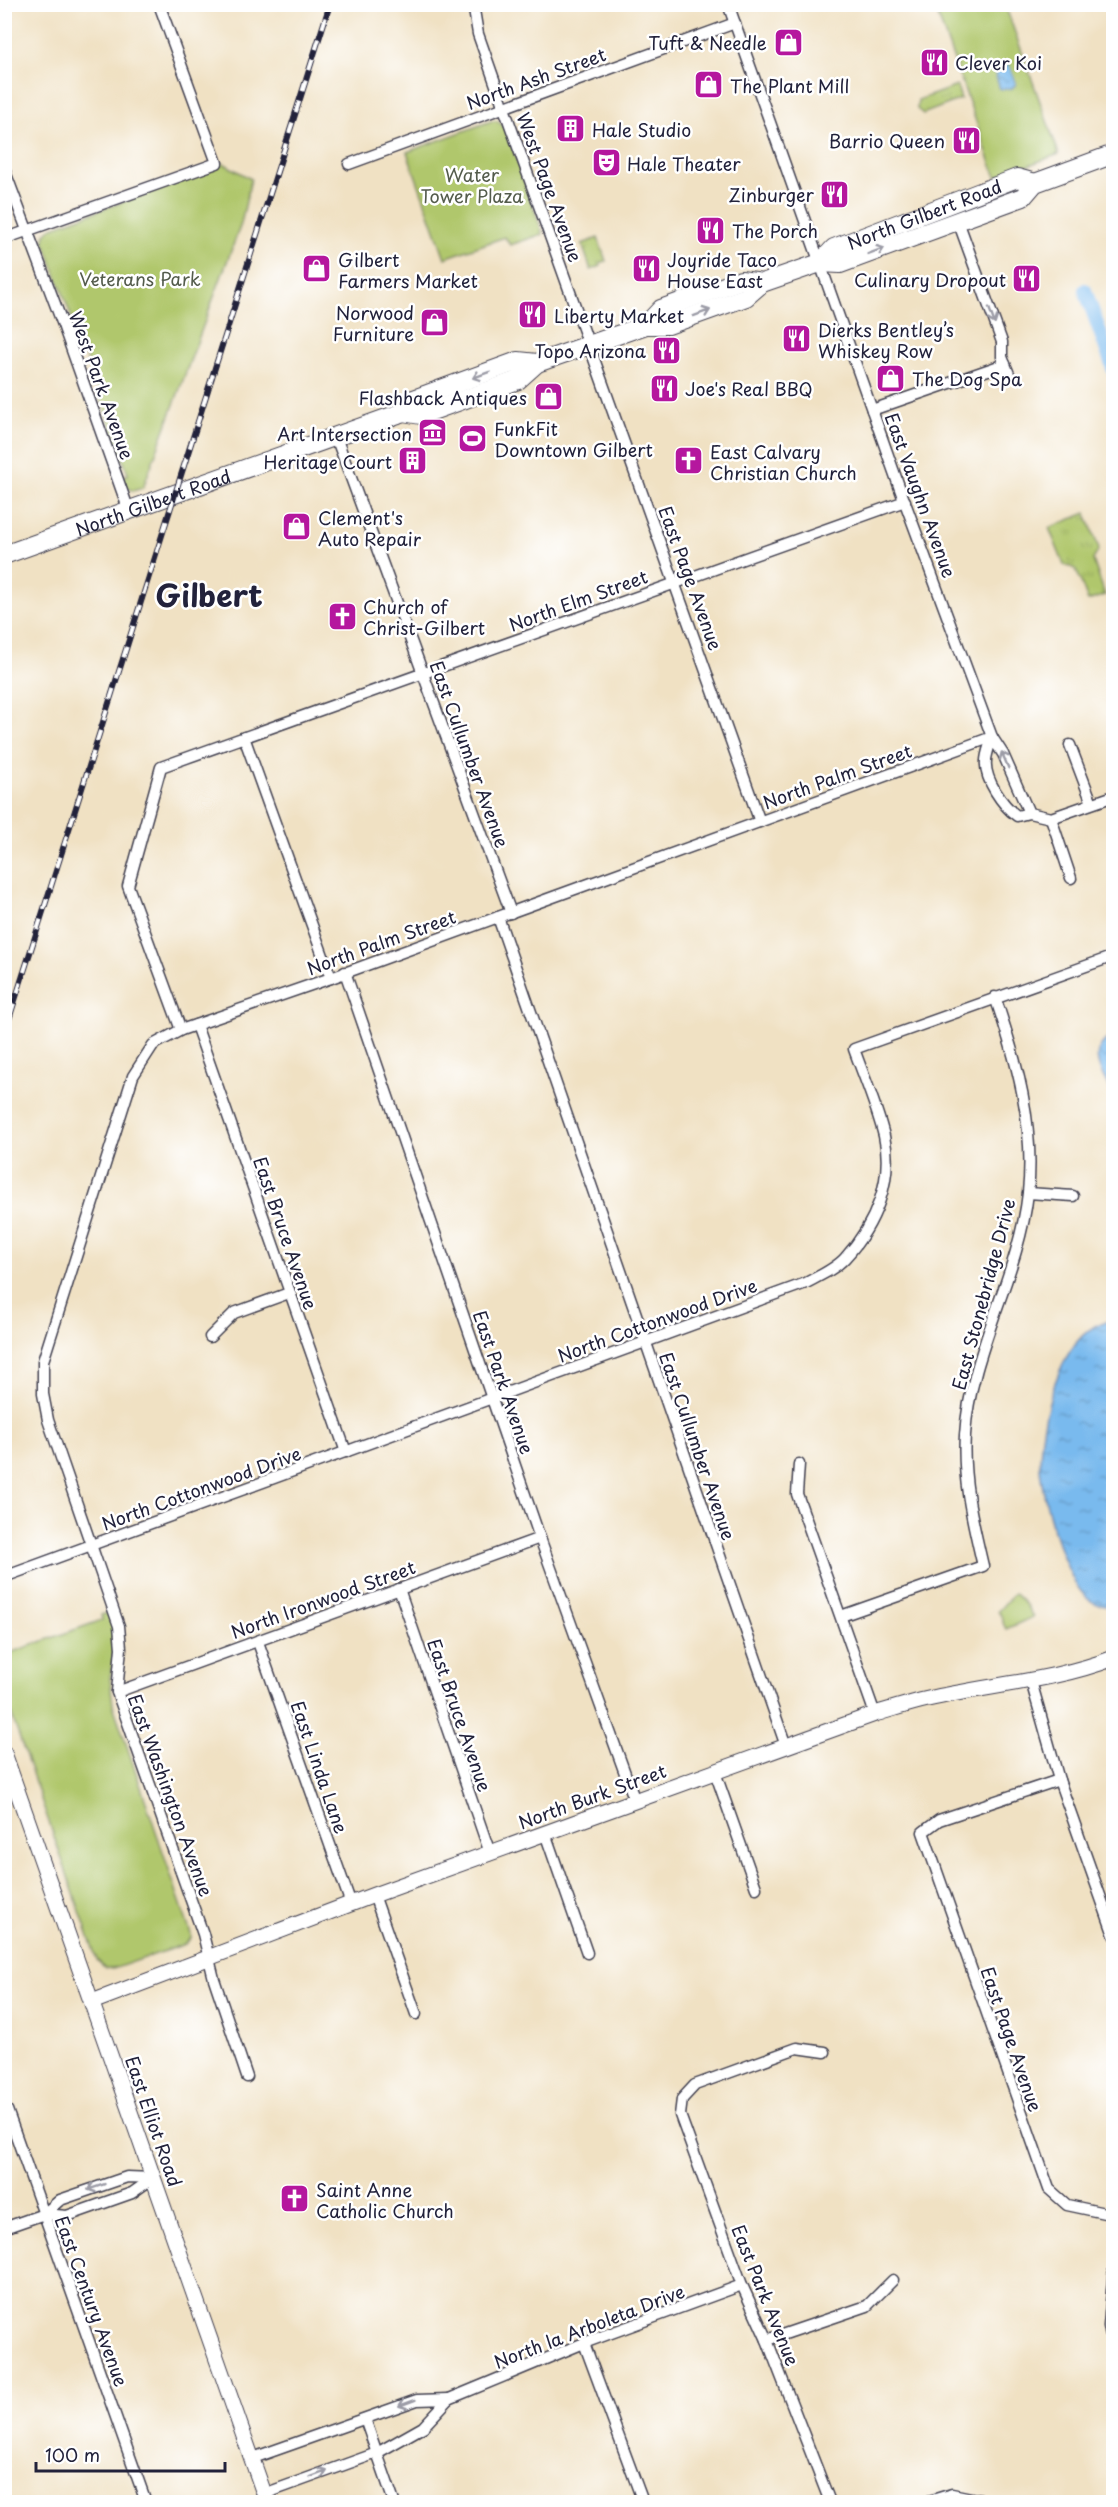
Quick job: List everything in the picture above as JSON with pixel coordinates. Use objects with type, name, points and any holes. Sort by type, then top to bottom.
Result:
[{"type":"main road","name":"North Gilbert Road","points":[[820,262],[840,264],[958,221],[1023,197],[1035,183],[1113,154]]},
{"type":"main road","name":"North Gilbert Road","points":[[4,555],[403,412],[414,399],[518,361],[537,363],[646,325],[661,309],[741,280],[762,283],[820,262],[834,248],[1017,178],[1035,183]]},
{"type":"street","points":[[4,239],[217,163],[159,4]]},
{"type":"street","name":"West Page Avenue","points":[[473,4],[478,34],[590,345]]},
{"type":"street","name":"East Vaughn Avenue","points":[[728,4],[872,410],[992,737],[1003,754],[1029,813]]},
{"type":"street","name":"North Ash Street","points":[[349,164],[735,23]]},
{"type":"street","name":"West Park Avenue","points":[[4,169],[129,511]]},
{"type":"street","points":[[872,410],[1007,369],[1002,342],[958,221]]},
{"type":"street","name":"East Page Avenue","points":[[590,345],[760,822]]},
{"type":"street","name":"East Cullumber Avenue","points":[[336,437],[511,913]]},
{"type":"street","name":"North Elm Street","points":[[180,1030],[128,886],[161,767],[905,501]]},
{"type":"street","points":[[244,737],[332,978]]},
{"type":"street","points":[[992,737],[985,764],[994,788],[1006,807],[1017,816],[1029,813],[1051,818],[1113,796]]},
{"type":"street","name":"North Palm Street","points":[[48,1420],[43,1394],[43,1361],[133,1076],[153,1045],[180,1030],[332,978],[992,737]]},
{"type":"street","points":[[1070,745],[1092,803]]},
{"type":"street","points":[[1051,818],[1071,879]]},
{"type":"street","name":"East Cullumber Avenue","points":[[498,917],[786,1746]]},
{"type":"street","name":"North Cottonwood Drive","points":[[4,1577],[806,1283],[844,1260],[866,1230],[880,1202],[888,1170],[884,1136],[854,1049],[1113,956]]},
{"type":"street","name":"East Park Avenue","points":[[345,972],[540,1538],[635,1801]]},
{"type":"street","name":"East Stonebridge Drive","points":[[841,1616],[982,1566],[965,1479],[965,1435],[974,1383],[1022,1228],[1028,1193],[1028,1128],[1023,1091],[1015,1053],[995,997]]},
{"type":"street","name":"East Bruce Avenue","points":[[196,1025],[346,1452]]},
{"type":"street","points":[[1028,1193],[1073,1196]]},
{"type":"street","points":[[210,1337],[234,1313],[289,1293]]},
{"type":"street","name":"East Washington Avenue","points":[[48,1420],[119,1626],[121,1648],[117,1692],[203,1934],[208,1958],[247,2077]]},
{"type":"street","points":[[799,1464],[797,1494],[875,1714]]},
{"type":"street","name":"North Ironwood Street","points":[[117,1692],[540,1538]]},
{"type":"street","name":"East Bruce Avenue","points":[[399,1589],[490,1853]]},
{"type":"street","name":"East Linda Lane","points":[[258,1642],[351,1904]]},
{"type":"street","name":"North Burk Street","points":[[92,2002],[374,1895],[875,1714],[927,1699],[1031,1681],[1113,1658]]},
{"type":"street","points":[[1031,1681],[1059,1780],[1113,1935]]},
{"type":"street","name":"East Elliot Road","points":[[4,1753],[266,2498]]},
{"type":"street","points":[[715,1772],[756,1888]]},
{"type":"street","name":"East Page Avenue","points":[[1059,1780],[939,1820],[923,1832],[1049,2189],[1067,2205],[1113,2215]]},
{"type":"street","points":[[545,1833],[587,1953]]},
{"type":"street","points":[[374,1895],[416,2014]]},
{"type":"street","name":"East Park Avenue","points":[[825,2052],[797,2048],[695,2085],[682,2098],[680,2115],[742,2285],[767,2340],[830,2502]]},
{"type":"street","name":"East Century Avenue","points":[[7,2110],[146,2502]]},
{"type":"street","points":[[4,2228],[44,2214],[60,2200],[127,2177],[153,2178]]},
{"type":"street","points":[[44,2214],[67,2216],[132,2193],[153,2178]]},
{"type":"street","points":[[1113,2266],[1109,2326],[1113,2354]]},
{"type":"street","points":[[767,2340],[867,2306],[892,2280]]},
{"type":"street","name":"North la Arboleta Drive","points":[[253,2458],[417,2400],[449,2399],[584,2343],[742,2285]]},
{"type":"street","points":[[584,2343],[643,2502]]},
{"type":"street","name":"North la Arboleta Drive","points":[[266,2498],[377,2453],[423,2427],[449,2399]]},
{"type":"street","points":[[365,2419],[394,2502]]},
{"type":"street","points":[[926,2502],[952,2494],[981,2500]]},
{"type":"green space","points":[[934,5],[1005,5],[1059,154],[996,177]]},
{"type":"green space","points":[[957,86],[961,99],[923,114],[917,109],[918,100]]},
{"type":"green space","name":"Water Tower Plaza","points":[[491,121],[497,121],[505,127],[543,234],[510,245],[505,237],[445,258],[407,152]]},
{"type":"green space","name":"Veterans Park","points":[[223,163],[251,179],[241,224],[143,488],[133,491],[126,487],[121,478],[128,474],[44,241],[45,234],[53,227],[217,168]]},
{"type":"green space","points":[[598,238],[606,261],[591,270],[582,244]]},
{"type":"green space","points":[[1086,513],[1099,549],[1093,560],[1105,595],[1088,601],[1076,569],[1064,565],[1049,528]]},
{"type":"green space","points":[[1014,1593],[1026,1605],[1033,1617],[1006,1629],[998,1611]]},
{"type":"green space","points":[[110,1612],[116,1634],[110,1679],[113,1705],[191,1934],[191,1938],[185,1944],[113,1969],[105,1968],[97,1960],[5,1696],[4,1655],[102,1620],[101,1615]]},
{"type":"water","points":[[1001,65],[1009,65],[1016,84],[1011,89],[1000,89],[995,73]]},
{"type":"water","points":[[1113,1035],[1113,1095],[1101,1071],[1097,1056],[1099,1048]]},
{"type":"water","points":[[1104,1322],[1114,1322],[1113,1607],[1100,1605],[1088,1599],[1079,1589],[1071,1574],[1056,1537],[1041,1480],[1040,1466],[1048,1405],[1064,1363],[1075,1345],[1088,1331]]},
{"type":"waterway","points":[[1085,290],[1114,371]]},
{"type":"railway","points":[[4,1035],[330,4]]},
{"type":"place","name":"Tuft & Needle","points":[[788,42]]},
{"type":"place","name":"Clever Koi","points":[[934,62]]},
{"type":"place","name":"The Plant Mill","points":[[709,85]]},
{"type":"place","name":"Hale Studio","points":[[571,129]]},
{"type":"place","name":"Barrio Queen","points":[[966,140]]},
{"type":"place","name":"Hale Theater","points":[[606,163]]},
{"type":"place","name":"Zinburger","points":[[835,194]]},
{"type":"place","name":"The Porch","points":[[711,230]]},
{"type":"place","name":"Gilbert Farmers Market","points":[[317,269]]},
{"type":"place","name":"Joyride Taco House East","points":[[646,269]]},
{"type":"place","name":"Culinary Dropout","points":[[1027,279]]},
{"type":"place","name":"Liberty Market","points":[[533,315]]},
{"type":"place","name":"Norwood Furniture","points":[[435,322]]},
{"type":"place","name":"Dierks Bentley’s Whiskey Row","points":[[797,339]]},
{"type":"place","name":"Topo Arizona","points":[[667,350]]},
{"type":"place","name":"The Dog Spa","points":[[891,378]]},
{"type":"place","name":"Joe's Real BBQ","points":[[664,388]]},
{"type":"place","name":"Flashback Antiques","points":[[548,397]]},
{"type":"place","name":"Art Intersection","points":[[433,433]]},
{"type":"place","name":"FunkFit Downtown Gilbert","points":[[473,438]]},
{"type":"place","name":"Heritage Court","points":[[413,461]]},
{"type":"place","name":"East Calvary Christian Church","points":[[689,461]]},
{"type":"place","name":"Clement's Auto Repair","points":[[297,527]]},
{"type":"place","name":"Church of Christ-Gilbert","points":[[342,616]]},
{"type":"place","name":"Saint Anne Catholic Church","points":[[295,2199]]},
{"type":"district","name":"Gilbert","points":[[209,594]]}]
